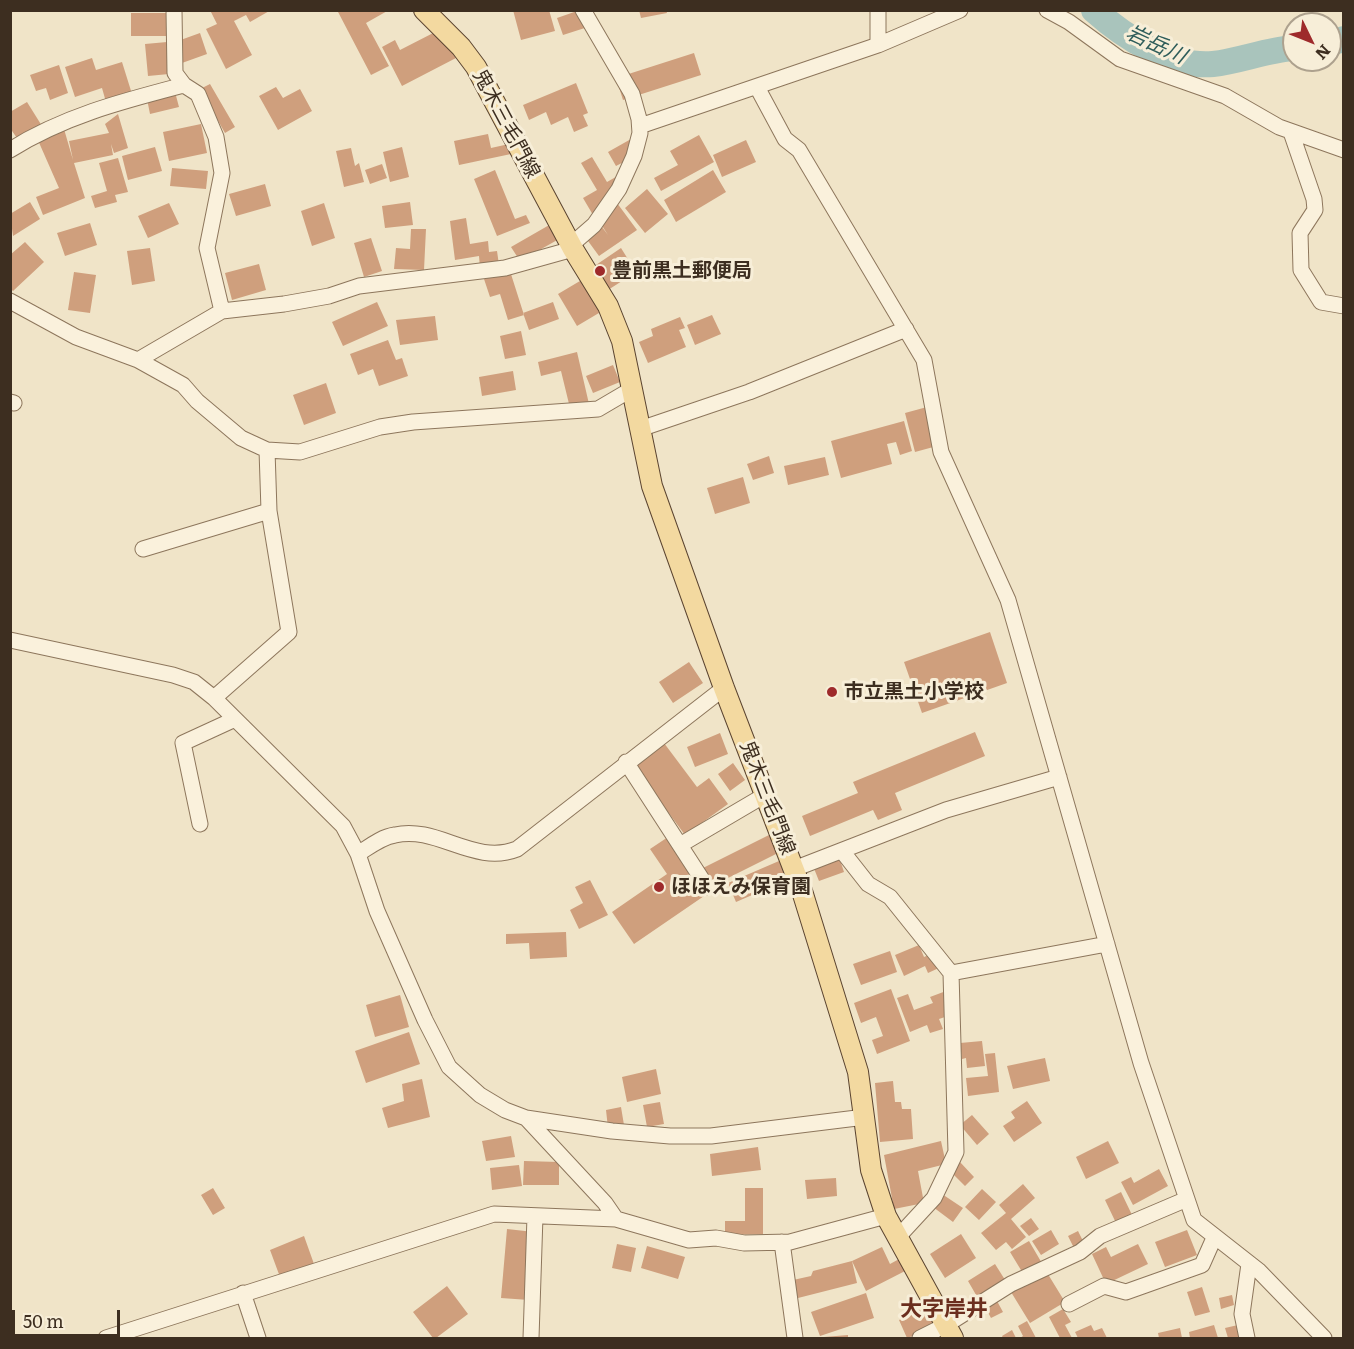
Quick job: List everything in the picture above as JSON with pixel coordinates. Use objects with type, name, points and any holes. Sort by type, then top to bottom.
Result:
[{"type":"main road","name":"鬼木三毛門線","points":[[424,10],[461,47],[476,67],[572,247],[608,306],[622,341],[639,429],[660,508],[724,688],[794,869],[858,1072],[872,1170],[886,1216],[950,1332]]},
{"type":"street","points":[[174,10],[175,73],[184,85],[198,94],[216,137],[222,173],[207,248],[222,311]]},
{"type":"street","points":[[138,360],[222,311],[318,298],[359,286],[505,268],[572,247],[594,225],[619,189],[634,156],[640,126],[632,94],[583,10]]},
{"type":"street","points":[[878,10],[878,45]]},
{"type":"street","points":[[640,126],[878,45],[960,10]]},
{"type":"street","points":[[1047,10],[1069,22],[1120,60],[1225,96],[1291,132],[1344,150]]},
{"type":"street","points":[[10,150],[37,134],[105,105],[184,85]]},
{"type":"street","points":[[757,87],[785,139],[799,150],[924,360],[942,452],[1008,600],[1141,1063],[1194,1220],[1214,1238],[1249,1263],[1324,1338]]},
{"type":"street","points":[[1291,132],[1314,198],[1315,210],[1300,233],[1301,270],[1321,303],[1344,306]]},
{"type":"street","points":[[10,301],[76,337],[138,360],[183,385],[241,438],[267,450],[300,452],[380,427],[413,422],[598,409],[632,389]]},
{"type":"street","points":[[639,429],[749,392],[906,329]]},
{"type":"street","points":[[214,698],[289,632],[269,511],[267,450]]},
{"type":"street","points":[[143,549],[269,511]]},
{"type":"street","points":[[10,640],[174,675],[194,682],[214,698],[233,720],[343,826],[358,854],[377,911],[424,1020],[449,1066],[480,1095],[505,1110],[526,1118],[612,1131],[670,1136],[711,1136],[866,1117]]},
{"type":"street","points":[[358,854],[383,838],[404,834],[432,837],[469,851],[508,852],[523,845],[626,762],[724,688]]},
{"type":"street","points":[[200,824],[183,743],[233,720]]},
{"type":"street","points":[[626,762],[707,887]]},
{"type":"street","points":[[794,869],[946,810],[1059,777]]},
{"type":"street","points":[[680,845],[765,795]]},
{"type":"street","points":[[842,851],[868,884],[890,897],[951,973],[957,1152],[934,1198],[898,1237]]},
{"type":"street","points":[[951,973],[1107,944]]},
{"type":"street","points":[[526,1118],[605,1203],[616,1219]]},
{"type":"street","points":[[920,1338],[950,1332],[1011,1284],[1080,1252],[1100,1236],[1187,1199]]},
{"type":"street","points":[[106,1338],[495,1214],[616,1219],[689,1240],[716,1238],[744,1242],[782,1242],[849,1228],[886,1216]]},
{"type":"street","points":[[531,1338],[535,1216]]},
{"type":"street","points":[[1069,1304],[1104,1286],[1126,1292],[1202,1265],[1214,1238]]},
{"type":"street","points":[[782,1242],[795,1338]]},
{"type":"street","points":[[1247,1338],[1242,1314],[1249,1263]]},
{"type":"street","points":[[243,1293],[258,1338]]},
{"type":"building","points":[[210,10],[271,10],[250,22],[246,15],[234,21],[252,55],[226,69],[206,29],[217,24]]},
{"type":"building","points":[[337,10],[389,10],[366,23],[389,66],[371,75]]},
{"type":"building","points":[[513,10],[549,10],[555,31],[521,40]]},
{"type":"building","points":[[580,10],[591,26],[563,35],[557,18]]},
{"type":"building","points":[[639,10],[666,10],[667,13],[641,18]]},
{"type":"building","points":[[131,13],[168,13],[169,36],[131,36]]},
{"type":"building","points":[[441,29],[456,58],[402,86],[382,47],[395,40],[400,50]]},
{"type":"building","points":[[200,33],[207,54],[182,63],[175,42]]},
{"type":"building","points":[[167,42],[169,74],[148,76],[145,44]]},
{"type":"building","points":[[694,53],[701,75],[623,100],[616,78]]},
{"type":"building","points":[[92,58],[96,70],[122,62],[132,94],[106,102],[102,88],[75,97],[65,67]]},
{"type":"building","points":[[59,65],[68,93],[50,100],[46,88],[36,91],[30,75]]},
{"type":"building","points":[[576,83],[588,113],[583,115],[588,126],[574,132],[568,117],[551,125],[546,112],[529,120],[523,105]]},
{"type":"building","points":[[210,84],[235,127],[225,133],[200,89]]},
{"type":"building","points":[[276,87],[283,98],[300,89],[312,111],[278,130],[259,96]]},
{"type":"building","points":[[175,92],[179,107],[150,114],[147,99]]},
{"type":"building","points":[[27,102],[42,126],[19,141],[10,128],[10,112]]},
{"type":"building","points":[[118,114],[128,148],[114,153],[111,144],[113,155],[74,163],[85,198],[43,215],[36,197],[59,188],[37,138],[64,129],[73,160],[69,141],[109,133],[105,124]]},
{"type":"building","points":[[201,124],[207,153],[169,161],[163,132]]},
{"type":"building","points":[[488,134],[491,148],[509,144],[511,154],[459,165],[454,141]]},
{"type":"building","points":[[699,135],[714,162],[661,191],[654,178],[678,165],[670,151]]},
{"type":"building","points":[[631,139],[639,154],[616,166],[608,152]]},
{"type":"building","points":[[746,140],[756,162],[722,177],[713,155]]},
{"type":"building","points":[[155,147],[162,171],[128,180],[122,156]]},
{"type":"building","points":[[402,147],[409,177],[390,182],[383,152]]},
{"type":"building","points":[[351,148],[355,166],[359,163],[364,182],[344,187],[336,151]]},
{"type":"building","points":[[592,157],[607,182],[621,174],[617,189],[622,198],[593,215],[583,198],[597,190],[581,163]]},
{"type":"building","points":[[118,158],[128,192],[115,195],[117,202],[95,208],[91,196],[107,191],[99,163]]},
{"type":"building","points":[[382,164],[387,178],[370,184],[365,170]]},
{"type":"building","points":[[172,168],[208,171],[206,189],[170,186]]},
{"type":"building","points":[[495,170],[515,219],[526,215],[530,223],[497,236],[474,179]]},
{"type":"building","points":[[713,170],[726,192],[676,222],[664,200]]},
{"type":"building","points":[[265,184],[271,206],[236,216],[229,194]]},
{"type":"building","points":[[647,189],[668,214],[645,233],[625,208]]},
{"type":"building","points":[[30,202],[40,219],[13,236],[10,214]]},
{"type":"building","points":[[410,202],[413,225],[385,228],[382,206]]},
{"type":"building","points":[[169,203],[179,224],[148,238],[138,216]]},
{"type":"building","points":[[324,203],[335,238],[312,246],[301,211]]},
{"type":"building","points":[[617,203],[637,230],[599,256],[580,230],[596,219],[608,235],[597,218]]},
{"type":"building","points":[[466,218],[470,244],[488,241],[489,252],[497,251],[499,265],[480,268],[479,256],[455,260],[450,221]]},
{"type":"building","points":[[90,223],[97,245],[65,256],[57,233]]},
{"type":"building","points":[[551,224],[559,239],[520,261],[511,247]]},
{"type":"building","points":[[411,229],[426,229],[424,270],[394,269],[396,248],[410,249]]},
{"type":"building","points":[[371,238],[382,271],[364,277],[354,243]]},
{"type":"building","points":[[25,242],[44,262],[13,291],[10,288],[10,255]]},
{"type":"building","points":[[150,248],[155,281],[132,285],[127,251]]},
{"type":"building","points":[[621,248],[636,272],[608,290],[593,267]]},
{"type":"building","points":[[259,264],[266,290],[232,300],[225,273]]},
{"type":"building","points":[[510,271],[524,315],[508,320],[500,294],[490,297],[484,279]]},
{"type":"building","points":[[74,272],[96,275],[90,313],[68,310]]},
{"type":"building","points":[[585,278],[604,310],[577,326],[558,294]]},
{"type":"building","points":[[377,302],[388,326],[343,346],[332,322]]},
{"type":"building","points":[[553,302],[559,319],[529,330],[523,313]]},
{"type":"building","points":[[712,315],[721,334],[695,345],[687,325]]},
{"type":"building","points":[[435,316],[438,340],[400,345],[396,320]]},
{"type":"building","points":[[680,317],[685,328],[679,330],[686,347],[648,363],[639,342],[653,336],[651,329]]},
{"type":"building","points":[[521,331],[526,355],[505,359],[500,336]]},
{"type":"building","points":[[388,340],[396,360],[402,358],[408,376],[379,386],[373,369],[358,375],[350,354]]},
{"type":"building","points":[[577,352],[589,404],[570,408],[561,371],[541,376],[538,362]]},
{"type":"building","points":[[613,365],[620,382],[593,393],[586,376]]},
{"type":"building","points":[[513,371],[516,390],[482,396],[479,377]]},
{"type":"building","points":[[326,383],[336,413],[304,425],[293,395]]},
{"type":"building","points":[[927,407],[937,446],[915,452],[905,413]]},
{"type":"building","points":[[904,421],[912,451],[900,455],[896,442],[887,444],[892,464],[841,478],[831,441]]},
{"type":"building","points":[[769,456],[774,473],[753,480],[747,464]]},
{"type":"building","points":[[825,457],[829,475],[788,485],[784,466]]},
{"type":"building","points":[[743,477],[750,503],[715,514],[707,488]]},
{"type":"building","points":[[990,632],[1007,683],[922,713],[904,662]]},
{"type":"building","points":[[689,662],[703,683],[673,703],[659,682]]},
{"type":"building","points":[[975,732],[985,756],[895,793],[902,810],[878,820],[873,810],[810,836],[802,816],[858,793],[853,782]]},
{"type":"building","points":[[720,733],[728,754],[695,767],[687,747]]},
{"type":"building","points":[[664,743],[697,787],[709,778],[728,804],[685,835],[634,766]]},
{"type":"building","points":[[733,763],[745,780],[730,791],[718,774]]},
{"type":"building","points":[[771,834],[780,852],[712,886],[699,870]]},
{"type":"building","points":[[668,837],[707,894],[634,944],[612,912],[667,874],[650,849]]},
{"type":"building","points":[[839,857],[844,872],[819,881],[813,866]]},
{"type":"building","points":[[779,861],[787,880],[736,902],[728,883]]},
{"type":"building","points":[[590,880],[608,915],[579,929],[570,910],[583,903],[575,887]]},
{"type":"building","points":[[566,932],[567,957],[530,959],[529,943],[506,944],[506,934]]},
{"type":"building","points":[[919,945],[924,957],[935,952],[941,967],[928,973],[925,966],[904,976],[895,955]]},
{"type":"building","points":[[890,951],[897,972],[861,985],[853,964]]},
{"type":"building","points":[[891,989],[910,1041],[877,1054],[872,1040],[883,1036],[876,1017],[861,1023],[854,1003]]},
{"type":"building","points":[[946,991],[954,1014],[939,1019],[943,1029],[930,1033],[927,1025],[910,1032],[897,998],[908,994],[914,1010],[933,1003],[930,997]]},
{"type":"building","points":[[400,995],[409,1027],[375,1037],[366,1005]]},
{"type":"building","points":[[409,1032],[420,1064],[366,1083],[355,1051]]},
{"type":"building","points":[[982,1041],[985,1066],[967,1068],[966,1058],[962,1059],[960,1043]]},
{"type":"building","points":[[995,1053],[999,1092],[968,1096],[966,1078],[988,1076],[985,1054]]},
{"type":"building","points":[[1045,1058],[1050,1081],[1013,1089],[1007,1066]]},
{"type":"building","points":[[656,1069],[661,1094],[627,1102],[622,1077]]},
{"type":"building","points":[[422,1079],[430,1117],[388,1128],[382,1108],[404,1101],[402,1084]]},
{"type":"building","points":[[893,1081],[895,1102],[901,1102],[902,1109],[911,1109],[913,1139],[880,1142],[875,1083]]},
{"type":"building","points":[[1027,1101],[1042,1123],[1014,1142],[1003,1126],[1015,1118],[1011,1112]]},
{"type":"building","points":[[660,1102],[664,1124],[647,1127],[643,1105]]},
{"type":"building","points":[[621,1107],[624,1125],[608,1128],[606,1110]]},
{"type":"building","points":[[972,1115],[989,1134],[977,1145],[960,1125]]},
{"type":"building","points":[[511,1136],[515,1157],[486,1161],[482,1141]]},
{"type":"building","points":[[941,1141],[946,1164],[918,1171],[924,1203],[894,1209],[884,1155]]},
{"type":"building","points":[[1108,1141],[1119,1163],[1086,1179],[1076,1157]]},
{"type":"building","points":[[758,1147],[761,1170],[712,1176],[710,1154]]},
{"type":"building","points":[[524,1161],[559,1162],[559,1185],[523,1185]]},
{"type":"building","points":[[960,1162],[974,1177],[965,1186],[951,1172]]},
{"type":"building","points":[[519,1165],[522,1186],[492,1190],[490,1168]]},
{"type":"building","points":[[1159,1169],[1168,1186],[1133,1205],[1121,1182],[1131,1177],[1134,1183]]},
{"type":"building","points":[[836,1178],[837,1196],[807,1199],[805,1180]]},
{"type":"building","points":[[1023,1184],[1035,1198],[1011,1219],[1026,1237],[1012,1249],[1006,1242],[996,1250],[981,1233],[1006,1213],[999,1205]]},
{"type":"building","points":[[213,1188],[225,1208],[213,1215],[201,1195]]},
{"type":"building","points":[[745,1188],[763,1188],[763,1234],[725,1235],[725,1221],[745,1221]]},
{"type":"building","points":[[982,1189],[996,1202],[979,1220],[965,1207]]},
{"type":"building","points":[[1121,1192],[1133,1217],[1117,1225],[1105,1200]]},
{"type":"building","points":[[942,1194],[963,1208],[953,1222],[933,1207]]},
{"type":"building","points":[[1031,1218],[1039,1229],[1029,1236],[1020,1226]]},
{"type":"building","points":[[507,1229],[534,1232],[529,1300],[501,1298]]},
{"type":"building","points":[[1051,1230],[1059,1244],[1041,1255],[1032,1241]]},
{"type":"building","points":[[1187,1230],[1197,1255],[1165,1267],[1155,1242]]},
{"type":"building","points":[[1078,1231],[1085,1245],[1075,1250],[1068,1236]]},
{"type":"building","points":[[961,1234],[976,1258],[945,1278],[930,1254]]},
{"type":"building","points":[[304,1236],[314,1264],[280,1277],[270,1250]]},
{"type":"building","points":[[1029,1241],[1043,1265],[1024,1275],[1010,1252]]},
{"type":"building","points":[[617,1244],[636,1248],[631,1272],[612,1268]]},
{"type":"building","points":[[1138,1244],[1148,1264],[1106,1284],[1092,1254],[1106,1247],[1111,1257]]},
{"type":"building","points":[[647,1246],[685,1257],[678,1279],[641,1268]]},
{"type":"building","points":[[882,1247],[890,1264],[901,1258],[907,1270],[866,1291],[852,1261]]},
{"type":"building","points":[[852,1261],[857,1283],[798,1298],[793,1280],[811,1276],[813,1271]]},
{"type":"building","points":[[995,1264],[1007,1283],[979,1300],[968,1281]]},
{"type":"building","points":[[1046,1271],[1065,1302],[1030,1323],[1011,1292]]},
{"type":"building","points":[[447,1286],[468,1314],[433,1338],[413,1312]]},
{"type":"building","points":[[1202,1287],[1210,1312],[1195,1316],[1187,1292]]},
{"type":"building","points":[[866,1293],[874,1318],[820,1336],[811,1312]]},
{"type":"building","points":[[1232,1295],[1234,1305],[1221,1309],[1219,1298]]},
{"type":"building","points":[[997,1301],[1003,1312],[991,1318],[985,1307]]},
{"type":"building","points":[[925,1308],[935,1328],[907,1338],[899,1320]]},
{"type":"building","points":[[1063,1309],[1071,1322],[1065,1325],[1072,1338],[1060,1338],[1049,1317]]},
{"type":"building","points":[[1027,1321],[1036,1338],[1020,1338],[1023,1336],[1018,1326]]},
{"type":"building","points":[[1091,1325],[1094,1331],[1102,1328],[1107,1338],[1078,1338],[1075,1332]]},
{"type":"building","points":[[1214,1325],[1218,1338],[1190,1338],[1189,1332]]},
{"type":"building","points":[[1238,1325],[1242,1338],[1228,1338],[1225,1328]]},
{"type":"building","points":[[1180,1328],[1182,1338],[1159,1338],[1158,1333]]},
{"type":"building","points":[[1012,1330],[1016,1338],[1003,1338],[1002,1336]]},
{"type":"building","points":[[848,1335],[848,1338],[824,1338],[824,1337]]},
{"type":"waterway","name":"岩岳川","points":[[1094,10],[1119,30],[1149,49],[1181,61],[1213,64],[1282,50]]},
{"type":"place","name":"豊前黒土郵便局","points":[[600,271]]},
{"type":"place","name":"市立黒土小学校","points":[[832,692]]},
{"type":"place","name":"ほほえみ保育園","points":[[659,887]]},
{"type":"district","name":"大字岸井","points":[[944,1310]]}]
